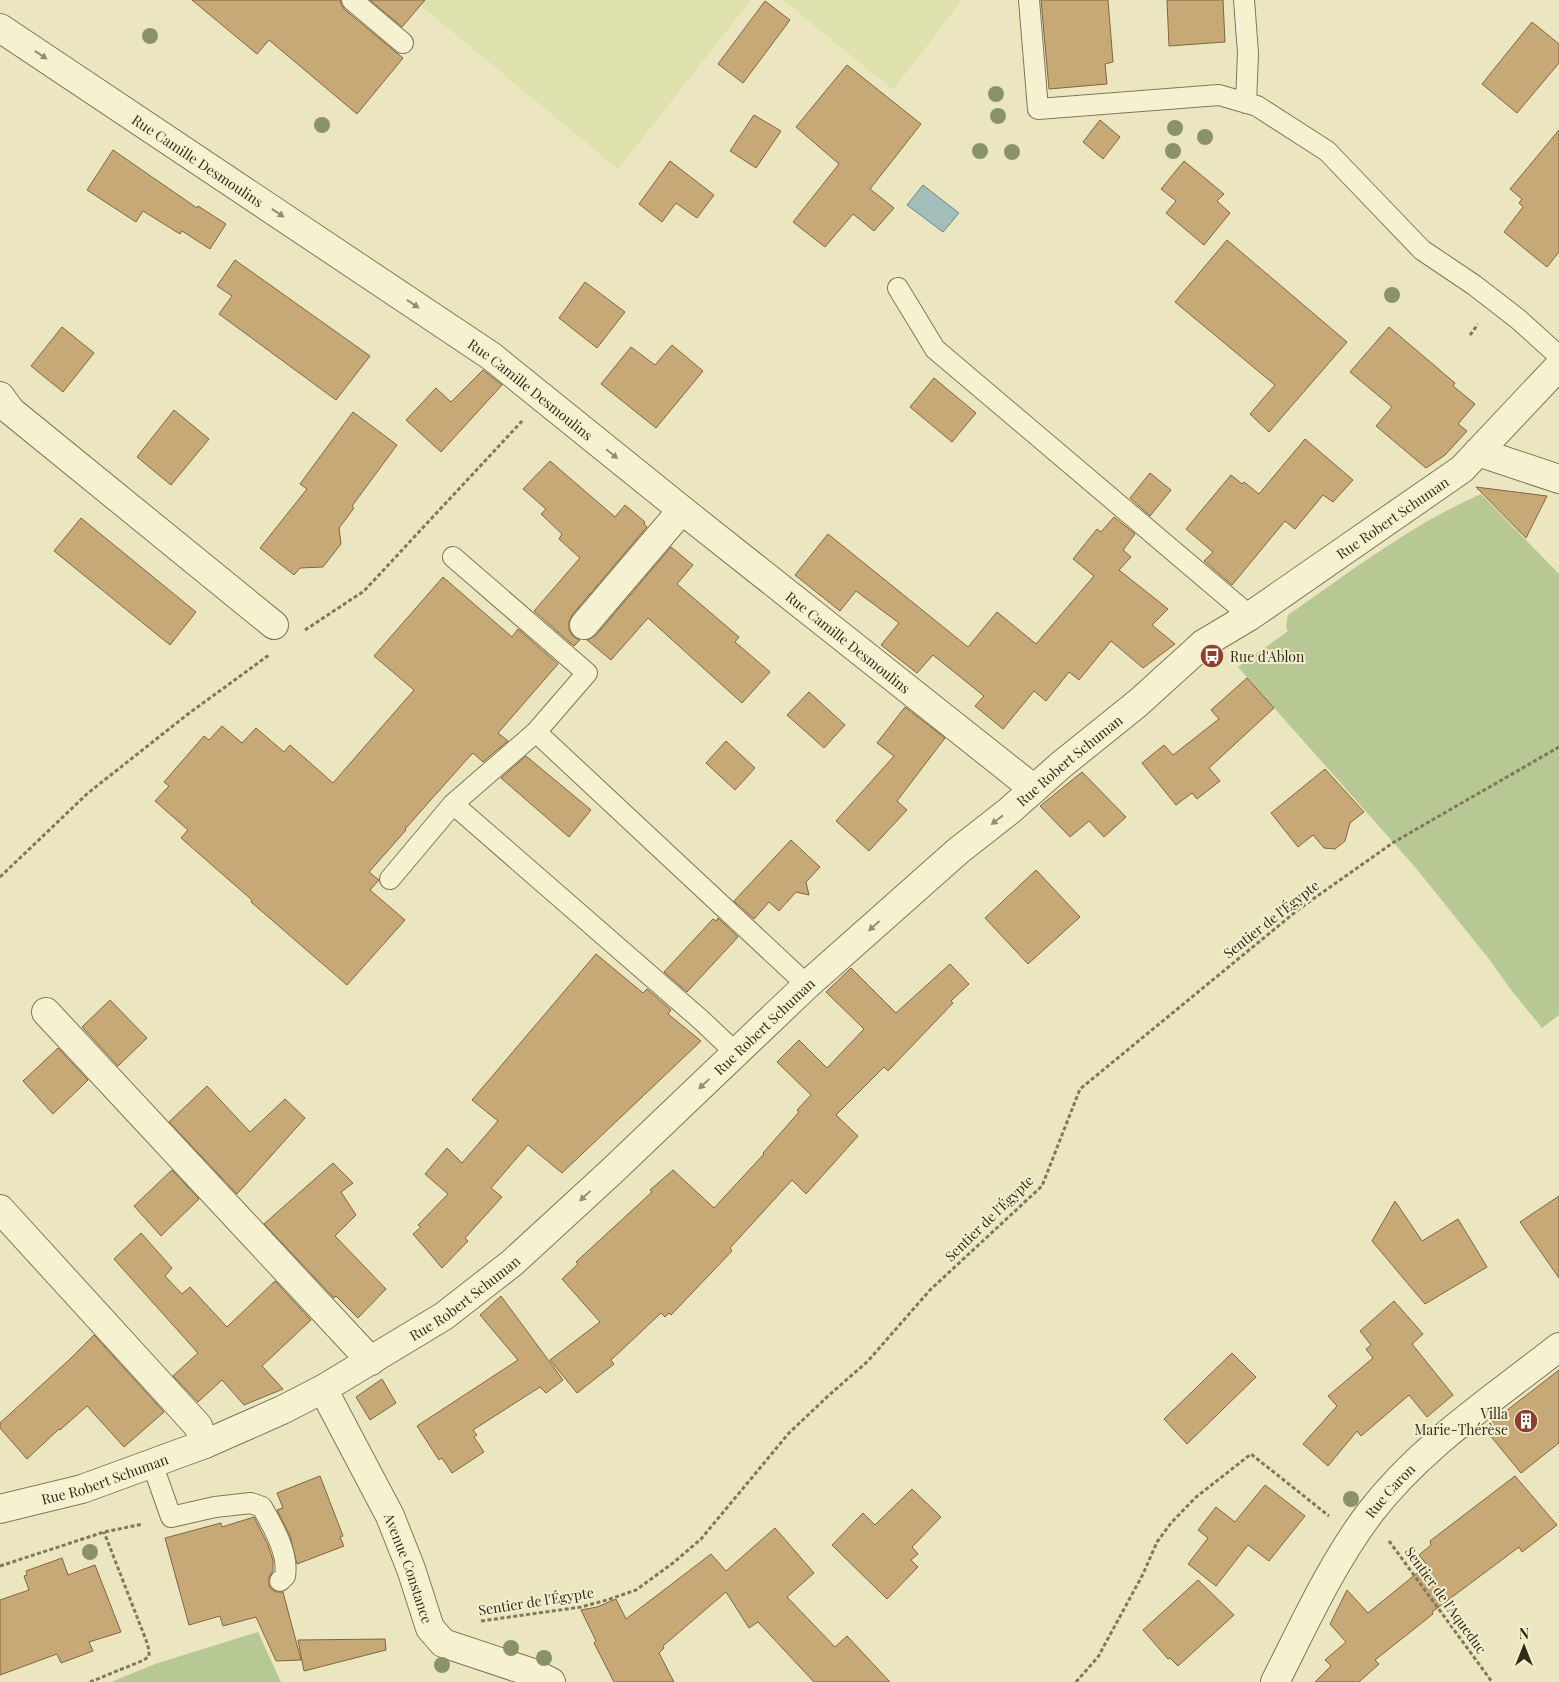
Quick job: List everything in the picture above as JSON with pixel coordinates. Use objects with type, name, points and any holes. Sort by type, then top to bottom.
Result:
[{"type":"street","name":"Rue Camille Desmoulins","points":[[0,28],[491,356],[682,510],[1034,788]]},
{"type":"street","name":"Rue Robert Schuman","points":[[0,1509],[82,1489],[205,1444],[282,1410],[323,1389],[444,1316],[512,1263],[807,985],[958,851],[1138,703],[1203,644],[1250,616],[1462,469],[1559,366]]},
{"type":"street","points":[[0,396],[11,411],[274,626]]},
{"type":"street","points":[[1478,452],[1559,479]]},
{"type":"street","points":[[584,625],[682,510]]},
{"type":"street","points":[[46,1012],[371,1361]]},
{"type":"street","points":[[0,1209],[198,1426],[205,1444]]},
{"type":"street","name":"Rue Caron","points":[[1274,1682],[1339,1559],[1369,1515],[1404,1475],[1445,1435],[1559,1347]]},
{"type":"street","name":"Avenue Constance","points":[[323,1389],[390,1516],[411,1569],[430,1628],[443,1643],[533,1672],[550,1682]]},
{"type":"lane","points":[[352,0],[403,43]]},
{"type":"lane","points":[[1029,0],[1038,109],[1219,95],[1257,106],[1327,151],[1422,250],[1474,285],[1518,319],[1559,356]]},
{"type":"lane","points":[[1244,0],[1248,53],[1246,103]]},
{"type":"lane","points":[[898,288],[935,349],[1250,616]]},
{"type":"lane","points":[[390,879],[453,804],[536,732],[587,673],[454,557]]},
{"type":"lane","points":[[536,732],[807,985]]},
{"type":"lane","points":[[453,804],[692,1012],[736,1053]]},
{"type":"lane","points":[[152,1463],[171,1518],[215,1507],[250,1503],[262,1507],[285,1559],[285,1576],[280,1581]]},
{"type":"path","name":"Sentier de l'Égypte","points":[[478,1622],[581,1607],[607,1600],[636,1590],[673,1563],[702,1539],[788,1433],[868,1361],[930,1290],[1042,1186],[1080,1089],[1307,904],[1394,842],[1559,747]]},
{"type":"path","points":[[1076,1682],[1098,1657],[1143,1574],[1157,1542],[1171,1523],[1195,1498],[1251,1454],[1355,1536]]},
{"type":"path","points":[[0,1566],[104,1532],[171,1518]]},
{"type":"path","points":[[90,1682],[144,1660],[149,1656],[146,1640],[104,1532]]},
{"type":"path","name":"Sentier de l'Aqueduc","points":[[1388,1540],[1492,1682]]},
{"type":"green space","points":[[414,0],[751,0],[618,169]]},
{"type":"green space","points":[[783,0],[962,0],[893,90]]},
{"type":"green space","points":[[1481,494],[1559,574],[1559,1015],[1542,1028],[1415,867],[1238,667],[1288,631],[1286,627],[1288,615],[1406,534],[1455,506]]},
{"type":"green space","points":[[258,1632],[281,1682],[111,1682],[155,1664]]},
{"type":"water","points":[[923,185],[959,213],[943,232],[907,205]]},
{"type":"building","points":[[192,0],[340,0],[344,9],[403,58],[357,114],[269,40],[257,54]]},
{"type":"building","points":[[370,0],[425,0],[402,27]]},
{"type":"building","points":[[1041,0],[1108,0],[1113,62],[1105,64],[1107,84],[1049,89]]},
{"type":"building","points":[[1167,0],[1223,0],[1225,42],[1169,46]]},
{"type":"building","points":[[765,1],[790,20],[743,83],[718,64]]},
{"type":"building","points":[[1532,22],[1559,44],[1559,63],[1517,113],[1482,84]]},
{"type":"building","points":[[847,65],[921,124],[870,189],[894,208],[874,231],[853,214],[825,247],[793,222],[839,164],[796,127]]},
{"type":"building","points":[[754,115],[781,131],[756,168],[730,151]]},
{"type":"building","points":[[1100,120],[1120,137],[1103,159],[1083,142]]},
{"type":"building","points":[[1559,130],[1559,252],[1547,267],[1504,232],[1523,207],[1519,203],[1522,199],[1510,189]]},
{"type":"building","points":[[113,150],[197,208],[198,206],[226,224],[210,249],[182,231],[180,234],[143,211],[136,222],[87,190]]},
{"type":"building","points":[[670,161],[714,195],[697,218],[676,203],[662,222],[639,204]]},
{"type":"building","points":[[1184,161],[1224,194],[1217,201],[1230,213],[1204,245],[1166,213],[1176,201],[1161,189]]},
{"type":"building","points":[[1227,240],[1347,342],[1269,432],[1250,414],[1275,385],[1175,302]]},
{"type":"building","points":[[235,260],[370,356],[336,400],[219,314],[232,296],[217,286]]},
{"type":"building","points":[[585,282],[625,312],[597,348],[559,318]]},
{"type":"building","points":[[62,327],[94,353],[63,392],[31,366]]},
{"type":"building","points":[[1389,327],[1455,383],[1453,386],[1475,404],[1458,424],[1467,431],[1445,455],[1426,468],[1376,426],[1392,407],[1350,372]]},
{"type":"building","points":[[672,345],[703,371],[656,428],[601,384],[631,347],[655,365]]},
{"type":"building","points":[[483,370],[502,385],[441,452],[406,420],[436,388],[451,402]]},
{"type":"building","points":[[934,378],[976,413],[952,442],[910,407]]},
{"type":"building","points":[[174,410],[209,439],[171,485],[137,457]]},
{"type":"building","points":[[353,412],[397,445],[352,506],[354,508],[339,528],[341,544],[323,567],[300,568],[294,575],[260,548],[307,489],[300,484]]},
{"type":"building","points":[[1305,439],[1353,480],[1333,502],[1323,495],[1295,529],[1285,521],[1232,585],[1204,561],[1213,552],[1186,529],[1231,475],[1242,484],[1244,482],[1259,494]]},
{"type":"building","points":[[550,461],[615,517],[625,505],[645,522],[644,524],[647,527],[572,615],[569,622],[569,630],[574,637],[580,640],[574,646],[534,611],[580,558],[559,539],[562,534],[541,514],[546,509],[523,489]]},
{"type":"building","points":[[1150,473],[1171,490],[1150,516],[1130,498]]},
{"type":"building","points":[[1476,487],[1547,496],[1526,538]]},
{"type":"building","points":[[1114,517],[1135,534],[1123,550],[1131,557],[1119,570],[1168,609],[1152,625],[1175,644],[1143,668],[1111,641],[1079,680],[1069,672],[1046,701],[1034,691],[1003,729],[975,706],[984,696],[933,655],[917,673],[881,645],[899,623],[856,591],[840,611],[795,575],[828,534],[968,647],[997,612],[1036,644],[1094,576],[1073,559],[1097,529],[1101,532]]},
{"type":"building","points":[[81,518],[196,612],[170,645],[54,551]]},
{"type":"building","points":[[671,547],[693,565],[677,584],[739,637],[735,642],[770,672],[742,703],[648,618],[611,660],[587,640],[596,635]]},
{"type":"building","points":[[443,577],[512,637],[518,629],[558,664],[498,733],[508,741],[483,762],[473,753],[369,872],[379,880],[370,890],[405,920],[347,985],[251,902],[252,900],[181,838],[188,830],[155,801],[169,786],[164,782],[204,736],[209,740],[222,726],[242,743],[256,728],[284,752],[290,745],[333,783],[414,690],[374,656]]},
{"type":"building","points":[[1247,678],[1274,708],[1209,768],[1220,781],[1197,799],[1192,793],[1176,805],[1142,763],[1164,745],[1173,755],[1219,719],[1211,710]]},
{"type":"building","points":[[809,692],[845,725],[824,748],[787,715]]},
{"type":"building","points":[[905,707],[945,738],[897,801],[907,810],[869,851],[836,821],[894,756],[877,743]]},
{"type":"building","points":[[726,741],[755,768],[735,790],[706,763]]},
{"type":"building","points":[[526,756],[591,810],[569,837],[501,778]]},
{"type":"building","points":[[1325,769],[1364,812],[1350,823],[1345,841],[1335,849],[1324,848],[1313,835],[1298,847],[1271,813]]},
{"type":"building","points":[[1082,772],[1126,817],[1104,837],[1089,821],[1070,837],[1040,806]]},
{"type":"building","points":[[791,840],[820,867],[806,882],[809,895],[796,892],[779,911],[769,902],[754,919],[734,901]]},
{"type":"building","points":[[1036,870],[1080,917],[1028,964],[985,918]]},
{"type":"building","points":[[718,918],[738,937],[687,992],[664,972],[713,919],[716,921]]},
{"type":"building","points":[[596,954],[643,993],[647,989],[671,1010],[668,1014],[701,1041],[562,1173],[528,1145],[491,1188],[502,1197],[465,1238],[468,1241],[442,1268],[413,1234],[421,1227],[418,1225],[448,1194],[425,1174],[447,1148],[462,1163],[498,1121],[472,1100]]},
{"type":"building","points":[[950,964],[969,984],[951,1001],[953,1003],[888,1071],[884,1067],[836,1115],[858,1136],[806,1194],[792,1180],[730,1248],[732,1251],[671,1315],[669,1313],[665,1317],[661,1313],[611,1360],[614,1364],[577,1393],[550,1360],[600,1322],[562,1279],[578,1264],[576,1262],[652,1192],[650,1190],[673,1170],[714,1208],[764,1154],[799,1112],[797,1110],[811,1095],[777,1062],[799,1040],[827,1068],[864,1029],[826,992],[851,968],[896,1013]]},
{"type":"building","points":[[110,1000],[147,1038],[118,1066],[82,1027]]},
{"type":"building","points":[[58,1048],[88,1080],[53,1114],[23,1081]]},
{"type":"building","points":[[207,1086],[250,1132],[285,1099],[305,1118],[237,1194],[169,1122]]},
{"type":"building","points":[[333,1163],[353,1183],[341,1192],[356,1215],[335,1236],[386,1289],[358,1318],[336,1296],[334,1298],[264,1224]]},
{"type":"building","points":[[172,1170],[199,1199],[161,1236],[134,1206]]},
{"type":"building","points":[[1559,1196],[1559,1278],[1520,1222]]},
{"type":"building","points":[[1395,1201],[1422,1241],[1458,1219],[1487,1267],[1425,1304],[1372,1241]]},
{"type":"building","points":[[141,1233],[172,1268],[165,1276],[182,1294],[190,1287],[227,1327],[275,1281],[311,1320],[262,1366],[283,1389],[244,1405],[222,1380],[198,1402],[173,1376],[198,1353],[114,1259]]},
{"type":"building","points":[[501,1296],[563,1380],[546,1393],[540,1387],[473,1430],[477,1435],[474,1437],[484,1452],[452,1473],[442,1458],[439,1460],[417,1426],[518,1360],[480,1315]]},
{"type":"building","points":[[1394,1301],[1423,1334],[1412,1344],[1453,1395],[1427,1417],[1409,1395],[1361,1436],[1357,1431],[1328,1466],[1303,1444],[1337,1406],[1328,1396],[1373,1358],[1366,1349],[1371,1345],[1360,1331]]},
{"type":"building","points":[[94,1335],[164,1412],[124,1447],[87,1406],[27,1459],[0,1428],[0,1423]]},
{"type":"building","points":[[1232,1353],[1256,1377],[1187,1444],[1164,1419]]},
{"type":"building","name":"Villa Marie-Thérèse","points":[[1559,1370],[1559,1443],[1521,1473],[1484,1428]]},
{"type":"building","points":[[382,1379],[396,1403],[370,1420],[356,1397]]},
{"type":"building","points":[[320,1476],[343,1536],[340,1537],[344,1546],[297,1564],[290,1536],[277,1510],[283,1508],[277,1493]]},
{"type":"building","points":[[1515,1476],[1557,1525],[1522,1552],[1519,1547],[1432,1612],[1433,1614],[1375,1660],[1379,1664],[1359,1682],[1315,1682],[1331,1666],[1325,1660],[1346,1642],[1330,1624],[1347,1590],[1368,1613],[1427,1565],[1419,1555],[1431,1545],[1430,1541]]},
{"type":"building","points":[[1265,1485],[1305,1516],[1269,1561],[1248,1545],[1216,1586],[1188,1564],[1208,1538],[1198,1530],[1216,1507],[1235,1522]]},
{"type":"building","points":[[912,1489],[941,1517],[912,1547],[918,1554],[911,1560],[918,1567],[887,1599],[832,1545],[863,1513],[875,1525]]},
{"type":"building","points":[[254,1517],[273,1560],[273,1571],[269,1577],[269,1585],[276,1592],[283,1592],[301,1660],[276,1661],[256,1617],[223,1626],[220,1616],[189,1625],[165,1538],[221,1523],[222,1527]]},
{"type":"building","points":[[775,1528],[814,1573],[787,1597],[835,1647],[847,1636],[890,1682],[814,1682],[758,1622],[749,1628],[726,1592],[663,1646],[664,1648],[659,1653],[674,1682],[614,1682],[594,1643],[596,1641],[581,1610],[597,1607],[616,1599],[626,1619],[711,1554],[726,1571]]},
{"type":"building","points":[[62,1558],[68,1575],[95,1565],[121,1632],[89,1642],[93,1651],[61,1663],[57,1654],[0,1675],[0,1600],[29,1590],[24,1576],[27,1575],[26,1571]]},
{"type":"building","points":[[1198,1580],[1234,1615],[1178,1666],[1170,1658],[1168,1659],[1143,1630]]},
{"type":"building","points":[[385,1639],[386,1650],[304,1671],[298,1640]]},
{"type":"place","name":"Rue d'Ablon","points":[[1212,656]]},
{"type":"place","name":"Villa Marie-Thérèse","points":[[1526,1421]]}]
